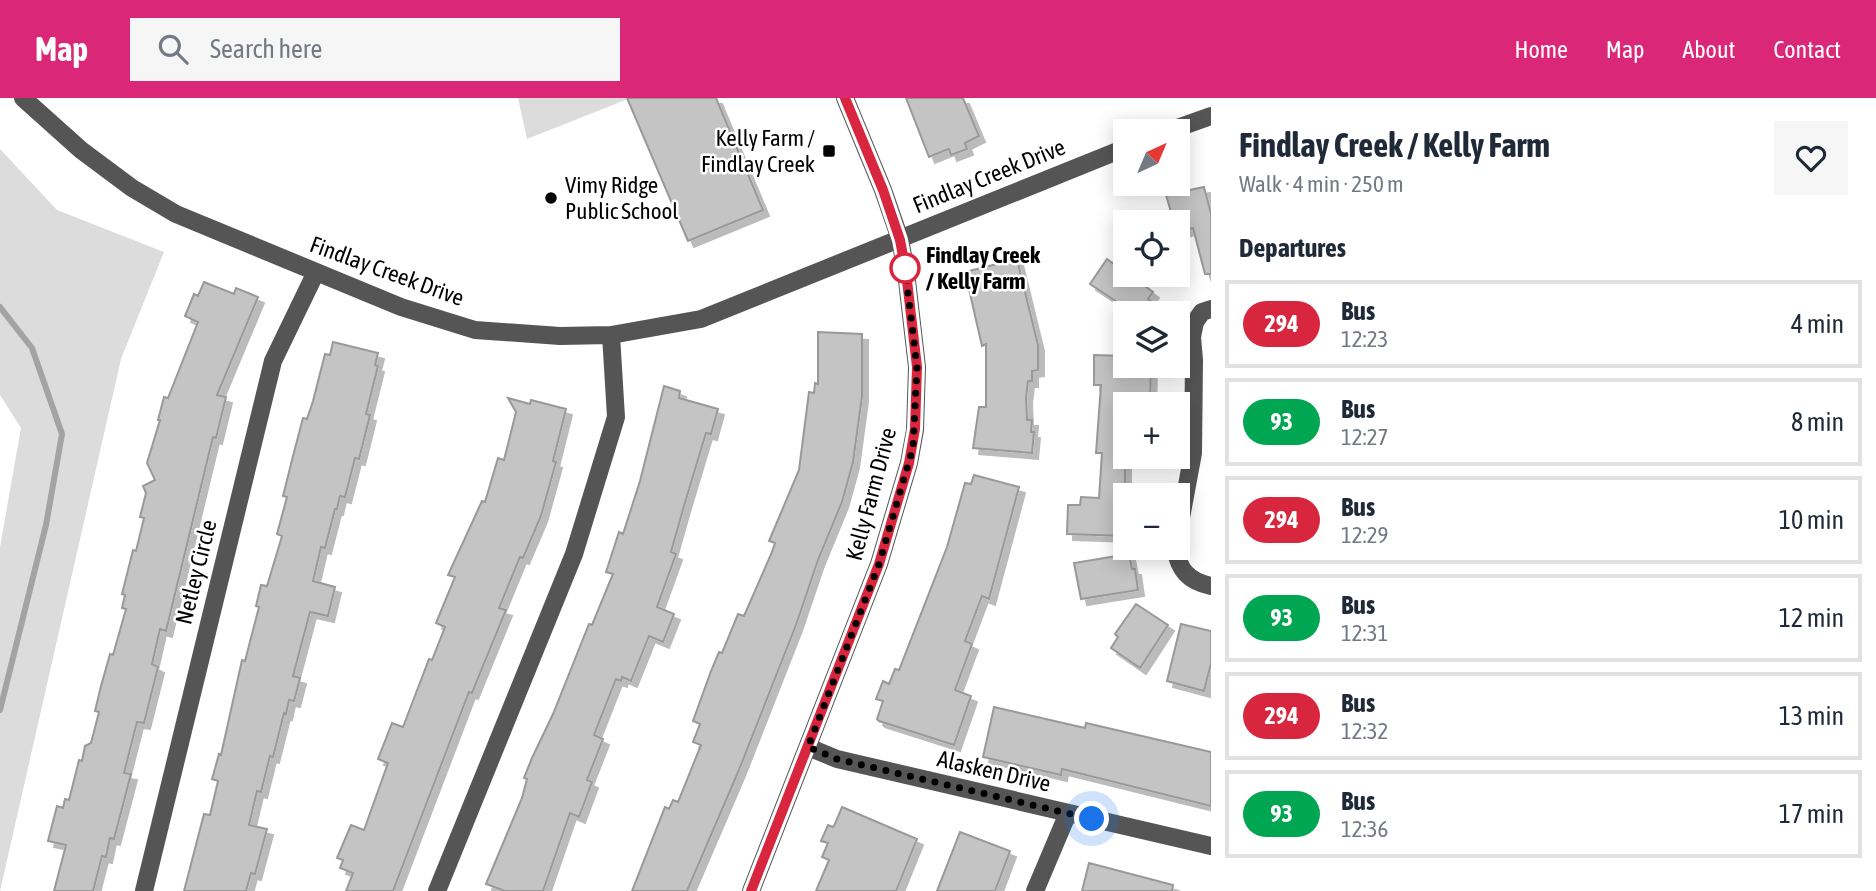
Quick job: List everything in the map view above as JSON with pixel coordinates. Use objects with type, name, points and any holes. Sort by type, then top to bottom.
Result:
[{"type":"street","name":"Findlay Creek Drive","points":[[23,98],[81,150],[132,188],[176,214],[401,307],[475,330],[560,336],[611,335],[701,319],[1113,153]]},
{"type":"street","name":"Kelly Farm Drive","points":[[751,891],[879,564],[913,448],[917,367],[900,240],[883,190],[845,98]]},
{"type":"street","points":[[1190,123],[1211,116]]},
{"type":"street","name":"Netley Circle","points":[[144,891],[273,361],[316,272]]},
{"type":"street","points":[[1187,483],[1193,453],[1192,337],[1195,322],[1202,312],[1211,309]]},
{"type":"street","points":[[437,891],[574,555],[616,417],[611,335]]},
{"type":"street","points":[[1178,560],[1179,567],[1189,578],[1211,586]]},
{"type":"street","name":"Alasken Drive","points":[[808,747],[837,759],[1211,846]]},
{"type":"street","points":[[1035,891],[1068,813]]},
{"type":"shaded area","points":[[518,98],[627,98],[628,99],[527,139]]},
{"type":"shaded area","points":[[0,149],[57,210],[164,252],[121,359],[0,891],[0,547],[21,428],[0,395]]},
{"type":"building","points":[[627,98],[716,98],[763,210],[688,241]]},
{"type":"building","points":[[906,98],[963,98],[979,136],[965,143],[967,149],[951,155],[949,149],[929,157]]},
{"type":"building","points":[[1204,187],[1211,214],[1211,274],[1205,274],[1193,228],[1190,229],[1190,210],[1170,210],[1166,196],[1190,196],[1190,190]]},
{"type":"building","points":[[1017,259],[1038,345],[1038,370],[1032,371],[1032,381],[1028,381],[1026,398],[1027,420],[1032,420],[1031,432],[1034,432],[1032,453],[973,448],[979,407],[986,407],[986,344],[982,346],[965,272]]},
{"type":"building","points":[[1107,259],[1113,263],[1113,287],[1146,287],[1153,292],[1148,299],[1151,301],[1116,301],[1090,284]]},
{"type":"building","points":[[204,282],[234,294],[236,288],[258,297],[217,395],[226,397],[216,438],[213,437],[166,631],[160,629],[152,664],[158,667],[144,723],[137,722],[124,773],[131,774],[114,839],[110,838],[106,857],[102,856],[93,891],[54,891],[66,845],[48,841],[57,806],[63,808],[65,799],[69,800],[79,760],[82,761],[85,746],[91,743],[99,712],[95,711],[101,686],[126,609],[122,608],[125,595],[122,594],[144,518],[140,517],[146,493],[143,486],[155,480],[147,463],[164,397],[168,398],[198,322],[185,316],[194,294],[198,296]]},
{"type":"building","points":[[818,332],[862,334],[862,396],[853,462],[842,502],[739,770],[687,891],[632,891],[665,807],[669,809],[673,800],[678,802],[701,745],[693,742],[700,724],[693,721],[711,671],[719,652],[722,653],[738,614],[744,616],[775,543],[769,541],[799,470],[809,392],[814,393],[815,383],[818,384]]},
{"type":"building","points":[[333,342],[378,353],[375,365],[378,366],[366,414],[370,415],[359,459],[355,458],[345,497],[340,496],[335,509],[325,548],[321,547],[313,581],[335,587],[328,616],[310,612],[293,676],[300,678],[294,701],[289,700],[261,792],[257,791],[249,825],[267,829],[255,874],[251,873],[246,891],[184,891],[204,814],[210,815],[218,781],[212,779],[219,754],[221,755],[242,660],[245,661],[259,607],[256,606],[261,585],[267,586],[282,536],[277,534],[287,497],[283,496],[303,418],[307,419],[325,354],[330,355]]},
{"type":"building","points":[[1094,355],[1113,356],[1113,378],[1151,378],[1150,392],[1113,392],[1113,469],[1125,469],[1125,483],[1113,483],[1113,536],[1067,534],[1068,505],[1080,505],[1081,497],[1099,498],[1102,453],[1096,453],[1101,385],[1094,385]]},
{"type":"building","points":[[664,386],[680,391],[679,398],[718,409],[711,434],[706,433],[671,552],[676,554],[657,607],[674,614],[663,642],[649,636],[631,681],[622,677],[621,681],[616,679],[594,735],[603,739],[587,780],[592,782],[579,817],[570,813],[543,891],[505,891],[486,884],[522,798],[527,779],[524,778],[532,758],[613,574],[606,572],[619,532],[623,534],[640,481]]},
{"type":"building","points":[[508,398],[530,404],[531,400],[566,409],[553,461],[556,462],[541,516],[499,608],[506,610],[472,693],[469,692],[393,891],[346,891],[353,873],[340,868],[343,860],[337,858],[351,825],[364,830],[388,763],[378,759],[392,723],[403,727],[429,659],[432,660],[445,627],[436,623],[455,577],[448,575],[482,501],[485,502],[498,458],[504,460],[516,412]]},
{"type":"building","points":[[974,475],[1019,487],[989,599],[982,596],[965,641],[972,644],[955,690],[971,696],[954,745],[879,721],[877,719],[883,701],[876,699],[883,681],[889,684],[895,669],[899,670],[947,547],[965,483],[971,484]]},
{"type":"building","points":[[1113,557],[1113,560],[1130,560],[1132,569],[1135,569],[1138,590],[1081,599],[1074,563]]},
{"type":"building","points":[[1136,604],[1168,625],[1140,668],[1111,648],[1118,637],[1115,634]]},
{"type":"building","points":[[1181,624],[1211,631],[1211,663],[1204,691],[1167,681]]},
{"type":"building","points":[[994,707],[1085,728],[1086,723],[1211,752],[1211,806],[1062,769],[1061,775],[983,757]]},
{"type":"building","points":[[842,807],[917,839],[896,891],[816,891],[829,860],[822,857],[828,843],[821,841],[828,825],[833,827],[835,824]]},
{"type":"building","points":[[960,832],[1010,851],[995,891],[937,891]]},
{"type":"building","points":[[1089,863],[1173,885],[1172,891],[1082,891]]},
{"type":"waterway","points":[[0,307],[32,348],[62,434],[46,525],[0,710]]},
{"type":"bus line","name":"294","points":[[751,891],[879,564],[913,448],[917,367],[900,240],[883,190],[845,98]]},
{"type":"place","name":"Kelly Farm / Findlay Creek","points":[[829,151]]},
{"type":"place","name":"Vimy Ridge Public School","points":[[551,198]]},
{"type":"place","name":"Findlay Creek / Kelly Farm","points":[[905,268]]},
{"type":"route","points":[[905,268],[917,367],[913,448],[879,564],[808,747],[837,759],[1092,819]]}]
